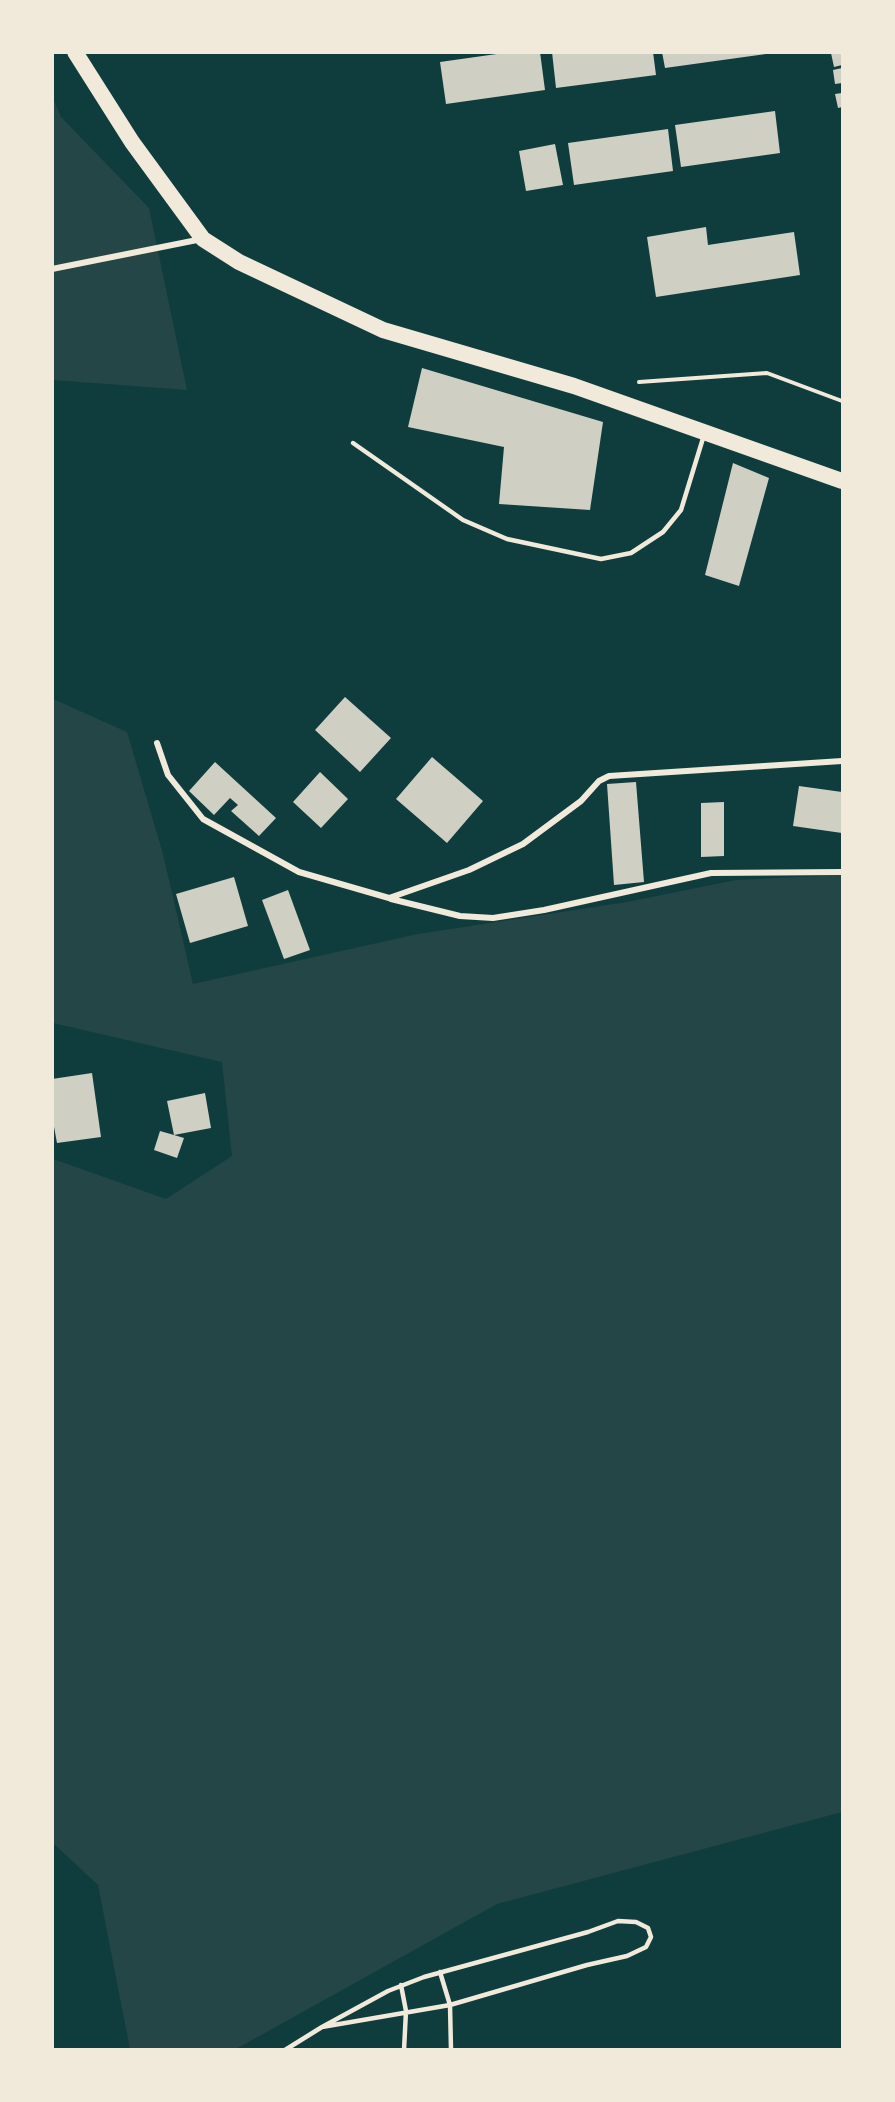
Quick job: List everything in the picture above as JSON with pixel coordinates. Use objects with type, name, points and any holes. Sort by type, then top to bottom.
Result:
[{"type":"highway","points":[[75,52],[132,142],[203,239],[239,262],[383,330],[574,386],[843,481]]},
{"type":"street","points":[[52,269],[203,239]]},
{"type":"street","points":[[158,743],[168,775],[203,819],[299,872],[460,916],[493,918],[544,910],[711,873],[843,872]]},
{"type":"street","points":[[389,898],[469,870],[523,844],[581,801],[599,782],[609,776],[843,761]]},
{"type":"lane","points":[[353,443],[463,520],[507,539],[601,559],[631,553],[663,532],[681,510],[705,432]]},
{"type":"lane","points":[[285,2049],[322,2027],[401,1985],[440,1972],[588,1932],[618,1921],[636,1922],[648,1928],[651,1937],[646,1947],[627,1956],[587,1965],[450,2005],[322,2027]]},
{"type":"lane","points":[[440,1972],[450,2005],[452,2049]]},
{"type":"lane","points":[[401,1985],[406,2012],[405,2049]]},
{"type":"path","points":[[631,382],[767,373],[843,401]]},
{"type":"shaded area","points":[[52,96],[61,117],[149,208],[187,390],[53,380]]},
{"type":"shaded area","points":[[53,699],[127,732],[163,854],[193,984],[418,934],[627,902],[736,880],[842,875],[842,1812],[497,1904],[236,2049],[130,2049],[98,1885],[53,1843],[53,1159],[166,1199],[232,1156],[222,1062],[53,1023]]},
{"type":"building","points":[[511,52],[540,52],[545,90],[446,104],[440,62]]},
{"type":"building","points":[[552,52],[653,52],[656,75],[556,88]]},
{"type":"building","points":[[662,52],[766,52],[766,54],[665,68]]},
{"type":"building","points":[[842,52],[842,65],[834,67],[831,53]]},
{"type":"building","points":[[842,68],[842,83],[835,84],[833,70]]},
{"type":"building","points":[[842,93],[842,107],[838,108],[835,94]]},
{"type":"building","points":[[775,111],[780,153],[681,167],[675,125]]},
{"type":"building","points":[[668,129],[673,171],[574,185],[568,143]]},
{"type":"building","points":[[555,144],[563,185],[526,191],[519,151]]},
{"type":"building","points":[[706,227],[708,245],[794,232],[800,275],[656,297],[647,237]]},
{"type":"building","points":[[422,368],[603,422],[590,510],[499,504],[504,447],[408,427]]},
{"type":"building","points":[[733,463],[769,478],[739,586],[705,575]]},
{"type":"building","points":[[345,697],[391,738],[360,772],[315,730]]},
{"type":"building","points":[[432,757],[483,801],[447,843],[396,799]]},
{"type":"building","points":[[215,762],[276,818],[259,836],[231,811],[238,805],[230,798],[214,815],[189,791]]},
{"type":"building","points":[[320,772],[348,799],[321,828],[293,802]]},
{"type":"building","points":[[636,782],[644,882],[614,885],[607,784]]},
{"type":"building","points":[[799,786],[842,792],[842,833],[793,826]]},
{"type":"building","points":[[724,802],[724,856],[701,857],[701,803]]},
{"type":"building","points":[[234,877],[248,926],[190,943],[176,894]]},
{"type":"building","points":[[288,890],[310,950],[284,959],[262,900]]},
{"type":"building","points":[[92,1073],[101,1137],[57,1143],[52,1116],[52,1079]]},
{"type":"building","points":[[205,1093],[211,1128],[174,1135],[167,1101]]},
{"type":"building","points":[[160,1131],[184,1138],[177,1158],[154,1150]]}]
